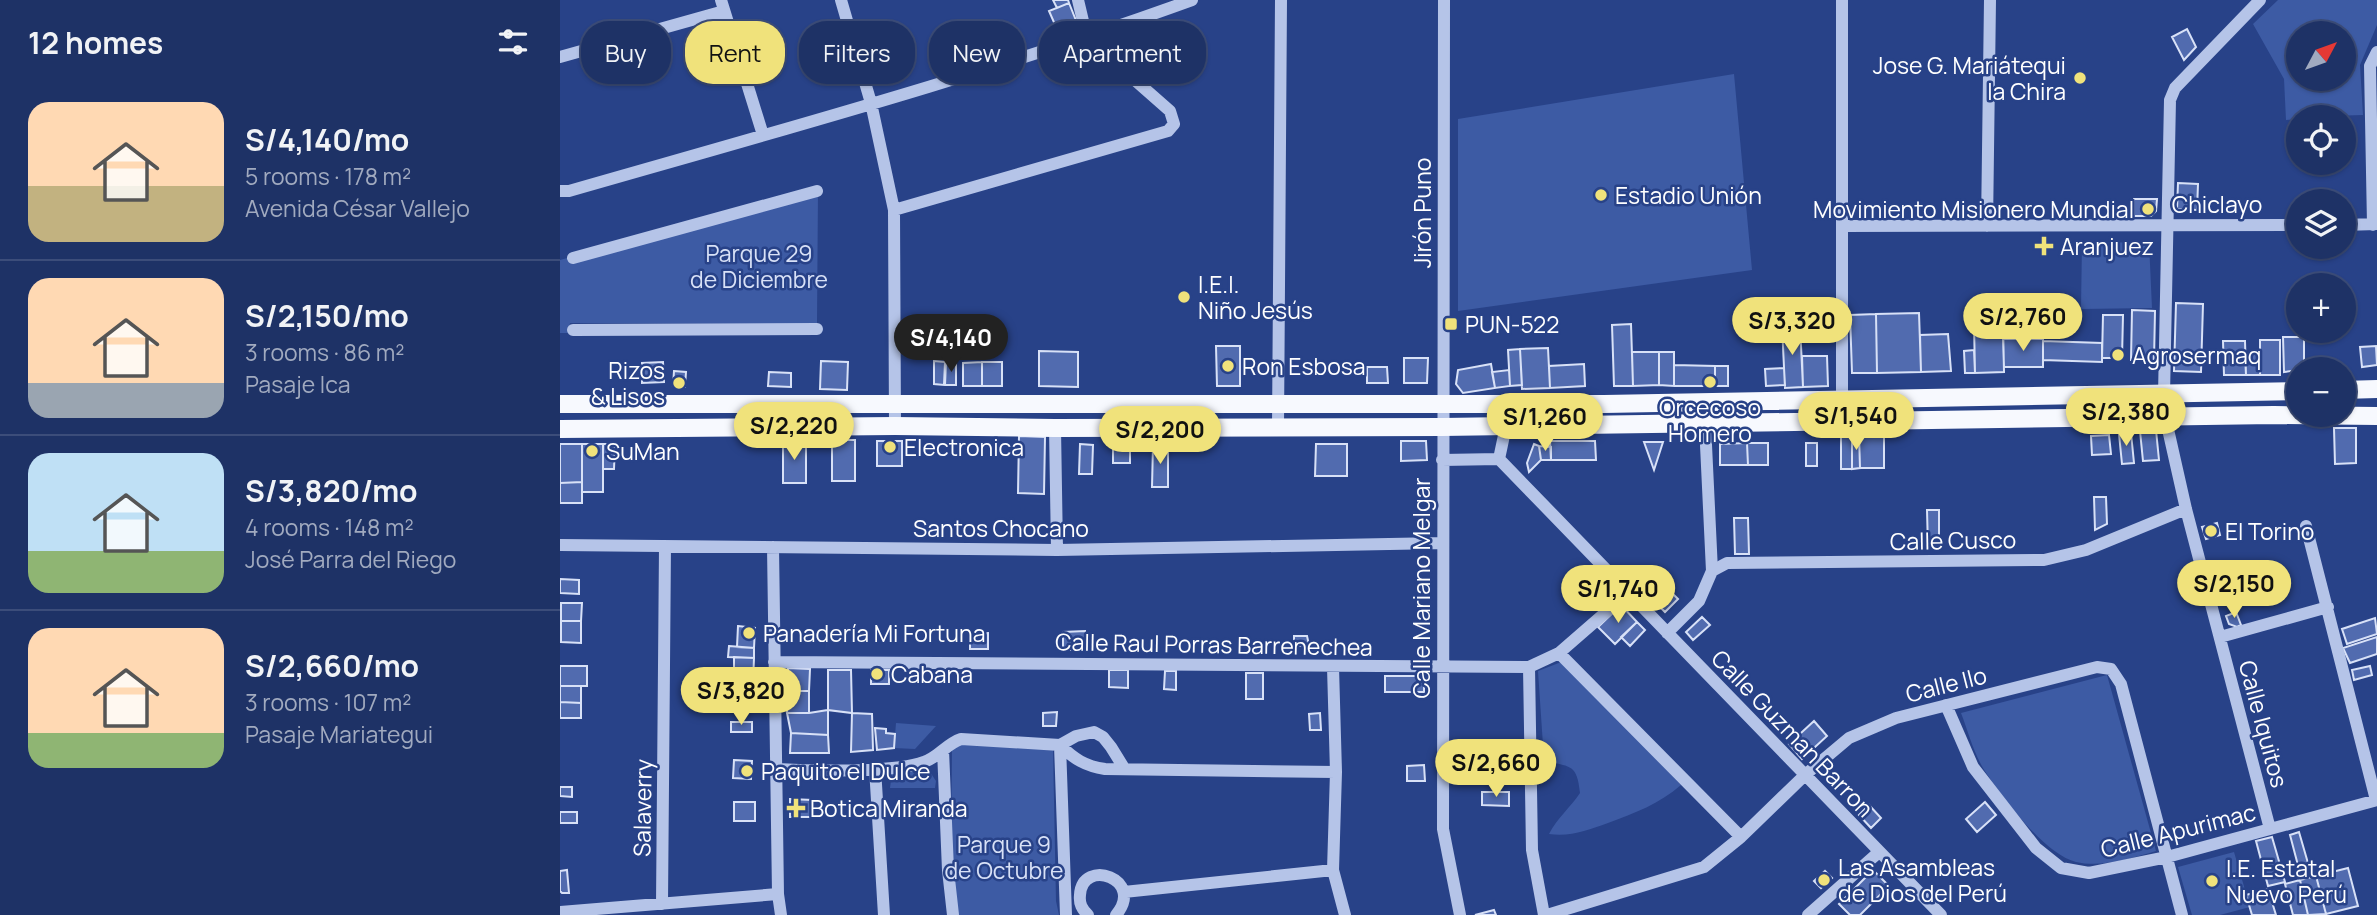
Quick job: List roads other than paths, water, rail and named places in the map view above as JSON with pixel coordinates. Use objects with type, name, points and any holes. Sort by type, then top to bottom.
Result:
[{"type":"main road","points":[[2356,390],[2377,389]]},
{"type":"main road","points":[[560,404],[1442,405],[1842,401],[2286,391]]},
{"type":"main road","points":[[1884,400],[1885,420]]},
{"type":"main road","points":[[560,429],[895,426],[1442,427],[2165,416],[2377,416]]},
{"type":"street","points":[[841,0],[872,103],[894,210],[895,426]]},
{"type":"street","points":[[1078,0],[1083,21]]},
{"type":"street","points":[[1134,21],[1192,0]]},
{"type":"street","points":[[1278,428],[1281,0]]},
{"type":"street","name":"Jirón Puno","points":[[1442,427],[1444,0]]},
{"type":"street","points":[[1842,0],[1842,401]]},
{"type":"street","points":[[1987,226],[1990,0]]},
{"type":"street","name":"Calle Iquitos","points":[[2260,0],[2175,88],[2170,100],[2164,395],[2165,416],[2186,509],[2270,829]]},
{"type":"street","points":[[560,57],[722,6],[763,135]]},
{"type":"street","points":[[2356,225],[2375,225],[2370,66],[2377,52]]},
{"type":"street","points":[[560,191],[569,191],[763,135],[1039,53]]},
{"type":"street","points":[[894,210],[1168,131],[1174,124],[1170,111],[1139,84]]},
{"type":"street","points":[[573,258],[817,191]]},
{"type":"street","name":"Chiclayo","points":[[1842,226],[2286,225]]},
{"type":"street","points":[[573,330],[817,329]]},
{"type":"street","points":[[1667,633],[1699,601],[1712,572],[1704,403]]},
{"type":"street","points":[[1442,460],[1499,459],[1506,426],[1506,404]]},
{"type":"street","name":"Calle Mariano Melgar","points":[[1442,427],[1443,829],[1460,915]]},
{"type":"street","points":[[1055,428],[1057,550]]},
{"type":"street","name":"Calle Guzman Barron","points":[[1499,459],[1941,915]]},
{"type":"street","name":"Calle Cusco","points":[[1712,572],[1727,563],[2044,560],[2086,550],[2186,509]]},
{"type":"street","points":[[2306,526],[2376,800]]},
{"type":"street","name":"Santos Chocano","points":[[560,545],[1057,550],[1442,543]]},
{"type":"street","name":"Salaverry","points":[[662,904],[665,546]]},
{"type":"street","points":[[773,547],[778,894],[781,915]]},
{"type":"street","name":"Calle Raul Porras Barrenechea","points":[[774,662],[1530,667],[1559,653],[1628,593]]},
{"type":"street","points":[[2220,637],[2328,607]]},
{"type":"street","points":[[1559,653],[1741,837]]},
{"type":"street","points":[[1333,667],[1336,772],[1333,870],[1345,915]]},
{"type":"street","points":[[1530,667],[1532,850],[1546,915]]},
{"type":"street","name":"Calle Ilo","points":[[1546,915],[1704,867],[1741,837],[1805,775],[1849,738],[1896,718],[2097,667],[2111,669],[2121,684],[2167,857]]},
{"type":"street","name":"Calle Apurimac","points":[[1946,705],[1973,767],[2036,848],[2061,868],[2089,873],[2167,857],[2376,800]]},
{"type":"street","points":[[778,769],[875,768],[922,763],[950,743],[961,739],[1060,745],[1086,732],[1094,732],[1103,737],[1125,768]]},
{"type":"street","points":[[1060,745],[1075,760],[1105,769],[1336,772]]},
{"type":"street","points":[[1060,745],[1066,915]]},
{"type":"street","points":[[943,750],[948,870],[953,915]]},
{"type":"street","points":[[875,768],[884,915]]},
{"type":"street","points":[[1808,915],[1879,852]]},
{"type":"street","points":[[2167,857],[2182,915]]},
{"type":"street","points":[[1124,892],[1333,870]]},
{"type":"street","points":[[1088,915],[1080,903],[1080,891],[1086,881],[1096,875],[1108,876],[1118,882],[1124,892],[1124,904],[1116,915]]},
{"type":"street","points":[[560,912],[778,894]]},
{"type":"place","name":"Jose G. Mariátequi la Chira","points":[[2080,78]]},
{"type":"place","name":"Estadio Unión","points":[[1601,195]]},
{"type":"place","name":"Movimiento Misionero Mundial","points":[[2148,209]]},
{"type":"place","name":"Aranjuez","points":[[2044,246]]},
{"type":"place","name":"I.E.I. Niño Jesús","points":[[1184,297]]},
{"type":"place","name":"PUN-522","points":[[1451,324]]},
{"type":"place","name":"Agrosermaq","points":[[2118,355]]},
{"type":"place","name":"Ron Esbosa","points":[[1228,366]]},
{"type":"place","name":"Orcecoso Homero","points":[[1710,382]]},
{"type":"place","name":"Rizos & Lisos","points":[[679,383]]},
{"type":"place","name":"Electronica","points":[[890,447]]},
{"type":"place","name":"SuMan","points":[[592,451]]},
{"type":"place","name":"El Torino","points":[[2211,531]]},
{"type":"place","name":"Panadería Mi Fortuna","points":[[749,633]]},
{"type":"place","name":"Cabana","points":[[877,674]]},
{"type":"place","name":"Paquito el Dulce","points":[[747,771]]},
{"type":"place","name":"Botica Miranda","points":[[796,808]]},
{"type":"place","name":"Las Asambleas de Dios del Perú","points":[[1824,880]]},
{"type":"place","name":"I.E. Estatal Nuevo Perú","points":[[2212,881]]},
{"type":"park label","name":"Parque 29 de Diciembre","points":[[759,266]]},
{"type":"park label","name":"Parque 9 de Octubre","points":[[1004,857]]}]
